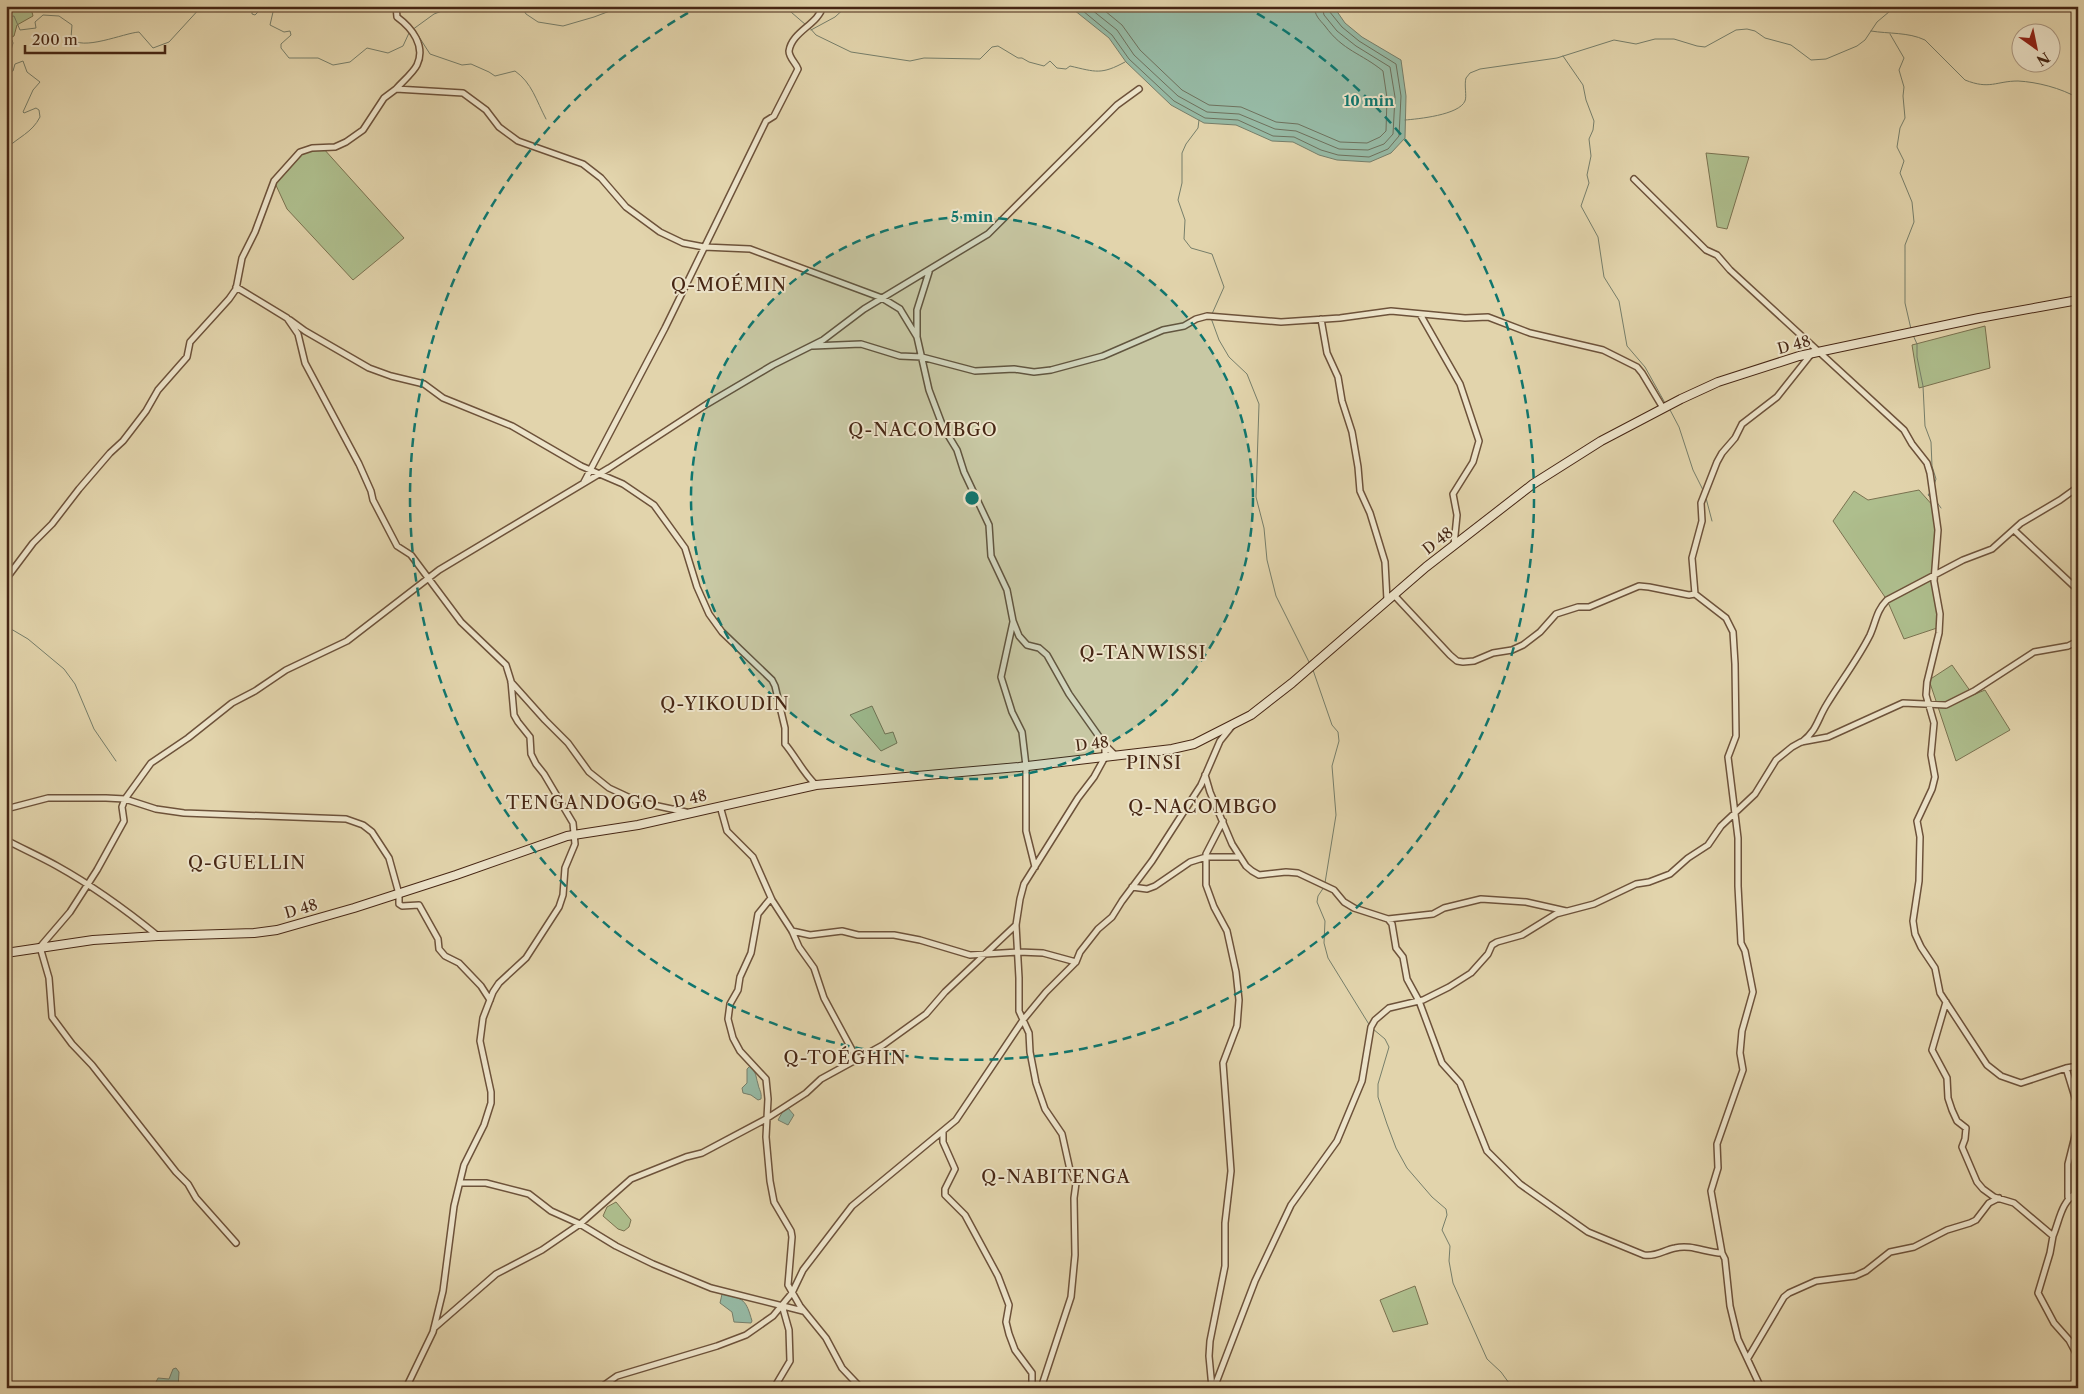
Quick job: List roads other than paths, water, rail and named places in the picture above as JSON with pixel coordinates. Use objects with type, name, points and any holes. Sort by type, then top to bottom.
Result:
[{"type":"street","points":[[6,579],[33,543],[52,524],[79,489],[110,453],[123,442],[146,411],[158,390],[187,357],[190,342],[230,299],[236,286],[242,258],[255,232],[274,181],[300,152],[312,148],[335,147],[358,134],[373,117],[384,98],[396,89],[417,66],[420,50],[418,40],[411,30],[397,18],[396,6]]},
{"type":"street","points":[[583,484],[665,328],[766,121],[774,116],[798,69],[789,52],[797,35],[822,13],[823,6]]},
{"type":"street","points":[[396,89],[463,93],[486,110],[499,127],[518,141],[583,164],[601,178],[626,207],[660,232],[683,243],[704,247],[750,249],[882,298],[900,309],[917,337]]},
{"type":"street","points":[[236,1243],[196,1198],[188,1184],[176,1172],[52,1017],[49,978],[40,947],[70,912],[87,884],[124,821],[122,807],[125,799],[151,763],[188,738],[232,703],[255,691],[286,670],[347,640],[429,578],[478,546],[600,474],[707,404],[823,340],[864,309],[988,234],[1116,106],[1139,89]]},
{"type":"street","points":[[1634,179],[1706,250],[1717,255],[1730,270],[1816,353],[1904,430],[1927,463],[1938,530],[1935,576],[1940,620],[1926,694],[1934,723],[1930,755],[1934,777],[1932,789],[1917,821],[1920,837],[1919,881],[1913,921],[1915,934],[1920,947],[1935,968],[1940,993],[1982,1060],[2000,1076],[2021,1082],[2078,1066]]},
{"type":"street","points":[[929,271],[917,310],[917,337],[929,390],[943,427],[957,450],[964,472],[989,524],[991,556],[1007,590],[1013,621],[1019,636],[1028,644],[1039,648],[1047,655],[1069,694],[1105,745],[1116,756]]},
{"type":"street","points":[[236,286],[305,331],[369,368],[391,376],[424,384],[443,398],[512,426],[635,492],[654,505],[661,512],[675,536],[685,548],[709,614],[722,632],[772,680],[785,728],[785,744],[816,785]]},
{"type":"street","name":"D 48","points":[[6,953],[40,947],[158,936],[272,931],[399,894],[550,841],[574,835],[638,825],[816,785],[1026,766],[1116,756],[1194,744],[1251,715],[1292,683],[1454,545],[1547,474],[1601,441],[1663,408],[1718,382],[1816,353],[1979,318],[2078,300]]},
{"type":"street","points":[[810,346],[861,344],[900,356],[922,357],[975,371],[1051,370],[1103,356],[1163,330],[1184,326],[1196,319],[1207,316],[1281,322],[1391,311],[1465,318],[1488,317],[1530,333],[1603,350],[1637,367],[1663,408]]},
{"type":"street","points":[[1420,314],[1460,384],[1479,441],[1472,462],[1453,494],[1457,515],[1454,545]]},
{"type":"street","points":[[287,318],[298,334],[305,363],[359,464],[371,490],[373,500],[397,546],[411,555],[461,622],[506,665],[514,715],[530,737],[531,754],[536,764],[573,823],[575,844],[565,868],[563,895],[559,907],[530,952],[518,967],[499,983],[483,1018],[480,1041],[491,1103],[484,1126],[464,1166],[454,1206],[443,1291],[434,1328],[406,1388]]},
{"type":"street","points":[[1321,319],[1327,353],[1338,377],[1342,401],[1352,432],[1360,491],[1370,513],[1385,562],[1387,601]]},
{"type":"street","points":[[1761,1388],[1738,1339],[1730,1306],[1725,1259],[1722,1253],[1711,1191],[1718,1168],[1717,1144],[1743,1070],[1740,1053],[1742,1031],[1753,992],[1741,943],[1738,838],[1728,757],[1736,736],[1736,664],[1733,632],[1726,618],[1695,594],[1692,558],[1702,521],[1701,503],[1722,453],[1735,438],[1742,424],[1777,397],[1816,353]]},
{"type":"street","points":[[1213,1388],[1255,1282],[1291,1205],[1337,1141],[1362,1082],[1371,1026],[1375,1020],[1389,1008],[1419,1001],[1449,987],[1471,973],[1497,942],[1522,935],[1556,914],[1594,904],[1636,884],[1670,874],[1688,858],[1708,846],[1721,826],[1755,794],[1776,760],[1810,736],[1818,724],[1825,706],[1859,654],[1870,633],[1879,608],[1887,600],[1963,560],[1992,549],[2021,523],[2078,487]]},
{"type":"street","points":[[2014,530],[2078,590]]},
{"type":"street","points":[[1394,595],[1450,655],[1457,661],[1463,662],[1518,648],[1540,632],[1556,614],[1578,607],[1589,607],[1638,586],[1689,596],[1695,594]]},
{"type":"street","points":[[1013,621],[1002,677],[1012,712],[1022,732],[1026,766],[1026,832],[1035,868]]},
{"type":"street","points":[[1801,742],[1828,737],[1903,703],[1946,705],[1974,691],[2034,652],[2068,646],[2078,641]]},
{"type":"street","points":[[510,681],[568,743],[589,772],[609,788],[639,802],[690,813]]},
{"type":"street","points":[[600,1388],[617,1376],[717,1346],[746,1335],[773,1316],[792,1293],[804,1270],[852,1206],[956,1120],[976,1094],[1023,1020],[1046,992],[1076,962],[1080,952],[1098,929],[1112,917],[1201,785],[1220,741],[1232,726]]},
{"type":"street","points":[[1040,1388],[1071,1297],[1075,1255],[1074,1198],[1076,1183],[1070,1170],[1062,1134],[1045,1109],[1036,1083],[1030,1052],[1029,1033],[1018,1011],[1019,952],[1016,925],[1022,890],[1078,798],[1094,777],[1105,757],[1105,745]]},
{"type":"street","points":[[1205,775],[1210,792],[1232,844],[1246,866],[1259,875],[1286,872],[1298,873],[1334,890],[1344,902],[1354,908],[1388,919],[1433,914],[1444,908],[1481,899],[1526,902],[1566,911]]},
{"type":"street","points":[[6,809],[48,798],[125,799],[156,809],[184,813],[346,819],[364,825],[372,832],[389,858],[399,894],[398,901],[402,906],[420,906],[438,939],[439,948],[445,956],[460,963],[481,986],[490,1000]]},
{"type":"street","points":[[720,806],[727,831],[753,857],[770,898],[792,931],[798,946],[814,968],[824,998],[858,1060]]},
{"type":"street","points":[[1213,1388],[1209,1356],[1210,1342],[1225,1266],[1225,1224],[1231,1171],[1223,1063],[1237,1026],[1239,1000],[1236,972],[1226,931],[1206,885],[1206,857],[1223,821]]},
{"type":"street","points":[[6,840],[87,884],[132,915],[158,936]]},
{"type":"street","points":[[1132,887],[1147,889],[1155,886],[1190,862],[1206,857],[1240,856]]},
{"type":"street","points":[[770,898],[758,914],[751,953],[740,977],[738,990],[728,1009],[732,1032],[740,1051],[766,1079],[766,1137],[774,1202],[792,1237],[788,1285],[804,1311],[826,1338],[842,1368],[861,1388]]},
{"type":"street","points":[[1388,919],[1392,924],[1396,948],[1403,957],[1407,979],[1419,1001],[1442,1063],[1460,1083],[1487,1151],[1520,1184],[1588,1232],[1644,1255],[1652,1256],[1674,1248],[1690,1246],[1722,1253]]},
{"type":"street","points":[[434,1328],[496,1274],[542,1250],[580,1224],[631,1178],[686,1157],[702,1153],[766,1119],[806,1093],[821,1079],[858,1060],[916,1022],[1016,925]]},
{"type":"street","points":[[792,931],[810,935],[842,931],[858,935],[894,934],[970,955],[1019,952],[1043,953],[1076,962]]},
{"type":"street","points":[[1946,1002],[1932,1050],[1947,1078],[1948,1098],[1952,1110],[1957,1121],[1966,1128],[1962,1147],[1977,1182],[1994,1197],[2014,1203],[2022,1208],[2053,1236]]},
{"type":"street","points":[[2066,1068],[2078,1107]]},
{"type":"street","points":[[2068,1197],[2068,1164],[2078,1124]]},
{"type":"street","points":[[943,1132],[943,1142],[956,1169],[945,1189],[945,1195],[965,1215],[998,1276],[1009,1305],[1006,1322],[1009,1334],[1015,1350],[1032,1373],[1032,1388]]},
{"type":"street","points":[[460,1183],[486,1182],[529,1194],[551,1211],[580,1224],[616,1246],[653,1264],[722,1291],[804,1311]]},
{"type":"street","points":[[2078,1192],[2068,1197],[2064,1203],[2038,1293],[2054,1323],[2069,1340],[2078,1357]]},
{"type":"street","points":[[1748,1358],[1784,1297],[1790,1293],[1816,1282],[1855,1276],[1890,1252],[1914,1247],[1947,1230],[1976,1220],[1989,1203],[2000,1198]]},
{"type":"street","points":[[774,1388],[790,1360],[789,1330],[782,1305]]},
{"type":"street","points":[[851,1378],[853,1388]]},
{"type":"water","points":[[1069,6],[1329,6],[1336,10],[1345,23],[1362,37],[1401,60],[1406,96],[1405,138],[1391,153],[1370,162],[1337,160],[1319,155],[1293,142],[1272,141],[1236,125],[1204,123],[1171,105],[1126,62],[1109,38]]},
{"type":"water","points":[[750,1066],[756,1074],[761,1093],[761,1099],[758,1100],[751,1095],[743,1093],[742,1088],[747,1083],[747,1069]]},
{"type":"water","points":[[788,1108],[794,1115],[788,1125],[778,1120],[783,1111]]},
{"type":"water","points":[[722,1294],[740,1299],[746,1304],[751,1323],[734,1322],[732,1312],[720,1303]]},
{"type":"water","points":[[176,1368],[179,1372],[178,1388],[157,1388],[154,1386],[158,1378],[169,1379],[173,1369]]},
{"type":"waterway","points":[[6,17],[14,16],[20,30],[36,28],[35,22],[43,15],[59,16],[72,25],[71,38],[76,42],[84,43],[93,43],[139,32],[153,48],[169,42],[202,6]]},
{"type":"waterway","points":[[252,6],[252,14],[255,15],[263,7],[270,8],[273,12],[270,25],[284,32],[290,31],[291,35],[281,44],[281,48],[289,58],[318,58],[333,65],[350,62],[367,48],[388,53],[403,46],[409,33]]},
{"type":"waterway","points":[[412,30],[434,14],[455,6]]},
{"type":"waterway","points":[[521,6],[526,14],[538,22],[563,26],[623,6]]},
{"type":"waterway","points":[[784,6],[806,25]]},
{"type":"waterway","points":[[811,30],[835,17],[847,6]]},
{"type":"waterway","points":[[1405,120],[1447,113],[1461,106],[1466,99],[1466,78],[1470,73],[1480,69],[1557,58],[1614,40],[1636,44],[1655,39],[1674,39],[1705,47],[1736,30],[1747,29],[1755,31],[1765,38],[1791,45],[1811,60],[1826,59],[1857,46],[1865,40],[1877,22],[1896,6]]},
{"type":"waterway","points":[[809,27],[816,35],[851,52],[910,61],[924,58],[980,59],[992,47],[998,46],[1018,58],[1044,66],[1050,61],[1057,68],[1066,69],[1070,66],[1086,70],[1104,71],[1125,62]]},
{"type":"waterway","points":[[414,29],[430,54],[462,65],[471,64],[495,76],[515,71],[530,86],[546,119]]},
{"type":"waterway","points":[[1871,31],[1905,34],[1925,40],[1965,80],[1974,83],[1987,85],[2010,81],[2033,83],[2057,88],[2078,98]]},
{"type":"waterway","points":[[1890,34],[1904,58],[1899,70],[1904,87],[1905,118],[1900,128],[1897,147],[1904,161],[1900,173],[1912,202],[1914,222],[1905,245],[1905,303],[1911,329]]},
{"type":"waterway","points":[[6,40],[8,38],[13,43],[10,54],[6,56]]},
{"type":"waterway","points":[[1563,56],[1583,85],[1586,100],[1594,121],[1589,139],[1591,156],[1587,175],[1589,183],[1581,206],[1598,237],[1604,277],[1619,301],[1627,346],[1645,367],[1665,403]]},
{"type":"waterway","points":[[6,66],[7,72],[13,71],[15,64],[23,61],[27,72],[40,82],[33,90],[23,112],[36,108],[39,110],[40,117],[29,131],[6,149]]},
{"type":"waterway","points":[[1199,120],[1198,128],[1182,153],[1182,183],[1178,200],[1185,220],[1184,239],[1191,248],[1212,254],[1224,287],[1212,314]]},
{"type":"waterway","points":[[1211,318],[1219,340],[1229,357],[1247,374],[1259,404],[1256,497],[1264,528],[1267,560],[1276,596],[1310,664]]},
{"type":"waterway","points":[[1913,335],[1917,344],[1917,357],[1923,386],[1925,426],[1931,442],[1932,466],[1936,479],[1934,485]]},
{"type":"waterway","points":[[1669,408],[1679,427],[1693,470],[1704,492]]},
{"type":"waterway","points":[[1931,491],[1928,495],[1932,499]]},
{"type":"waterway","points":[[1706,498],[1712,521]]},
{"type":"waterway","points":[[1936,501],[1941,508]]},
{"type":"waterway","points":[[6,626],[28,639],[64,669],[75,684],[94,729],[116,761]]},
{"type":"waterway","points":[[1313,670],[1332,725],[1338,732],[1339,741],[1332,766],[1336,815],[1325,883]]},
{"type":"waterway","points":[[1324,887],[1318,896],[1317,902],[1325,921],[1324,943],[1328,958],[1370,1026]]},
{"type":"waterway","points":[[1373,1029],[1385,1039],[1389,1047],[1378,1084],[1378,1097],[1396,1148],[1407,1168],[1432,1197],[1446,1209],[1447,1215],[1442,1230],[1450,1246],[1449,1261],[1453,1283],[1487,1359],[1501,1372],[1509,1383],[1521,1388]]},
{"type":"district","name":"Q-MOÉMIN","points":[[729,285]]},
{"type":"district","name":"Q-NACOMBGO","points":[[923,430]]},
{"type":"district","name":"Q-TANWISSI","points":[[1143,653]]},
{"type":"district","name":"Q-YIKOUDIN","points":[[725,704]]},
{"type":"district","name":"PINSI","points":[[1154,763]]},
{"type":"district","name":"TENGANDOGO","points":[[582,803]]},
{"type":"district","name":"Q-NACOMBGO","points":[[1203,807]]},
{"type":"district","name":"Q-GUELLIN","points":[[247,863]]},
{"type":"district","name":"Q-TOÉGHIN","points":[[845,1058]]},
{"type":"district","name":"Q-NABITENGA","points":[[1056,1177]]}]
